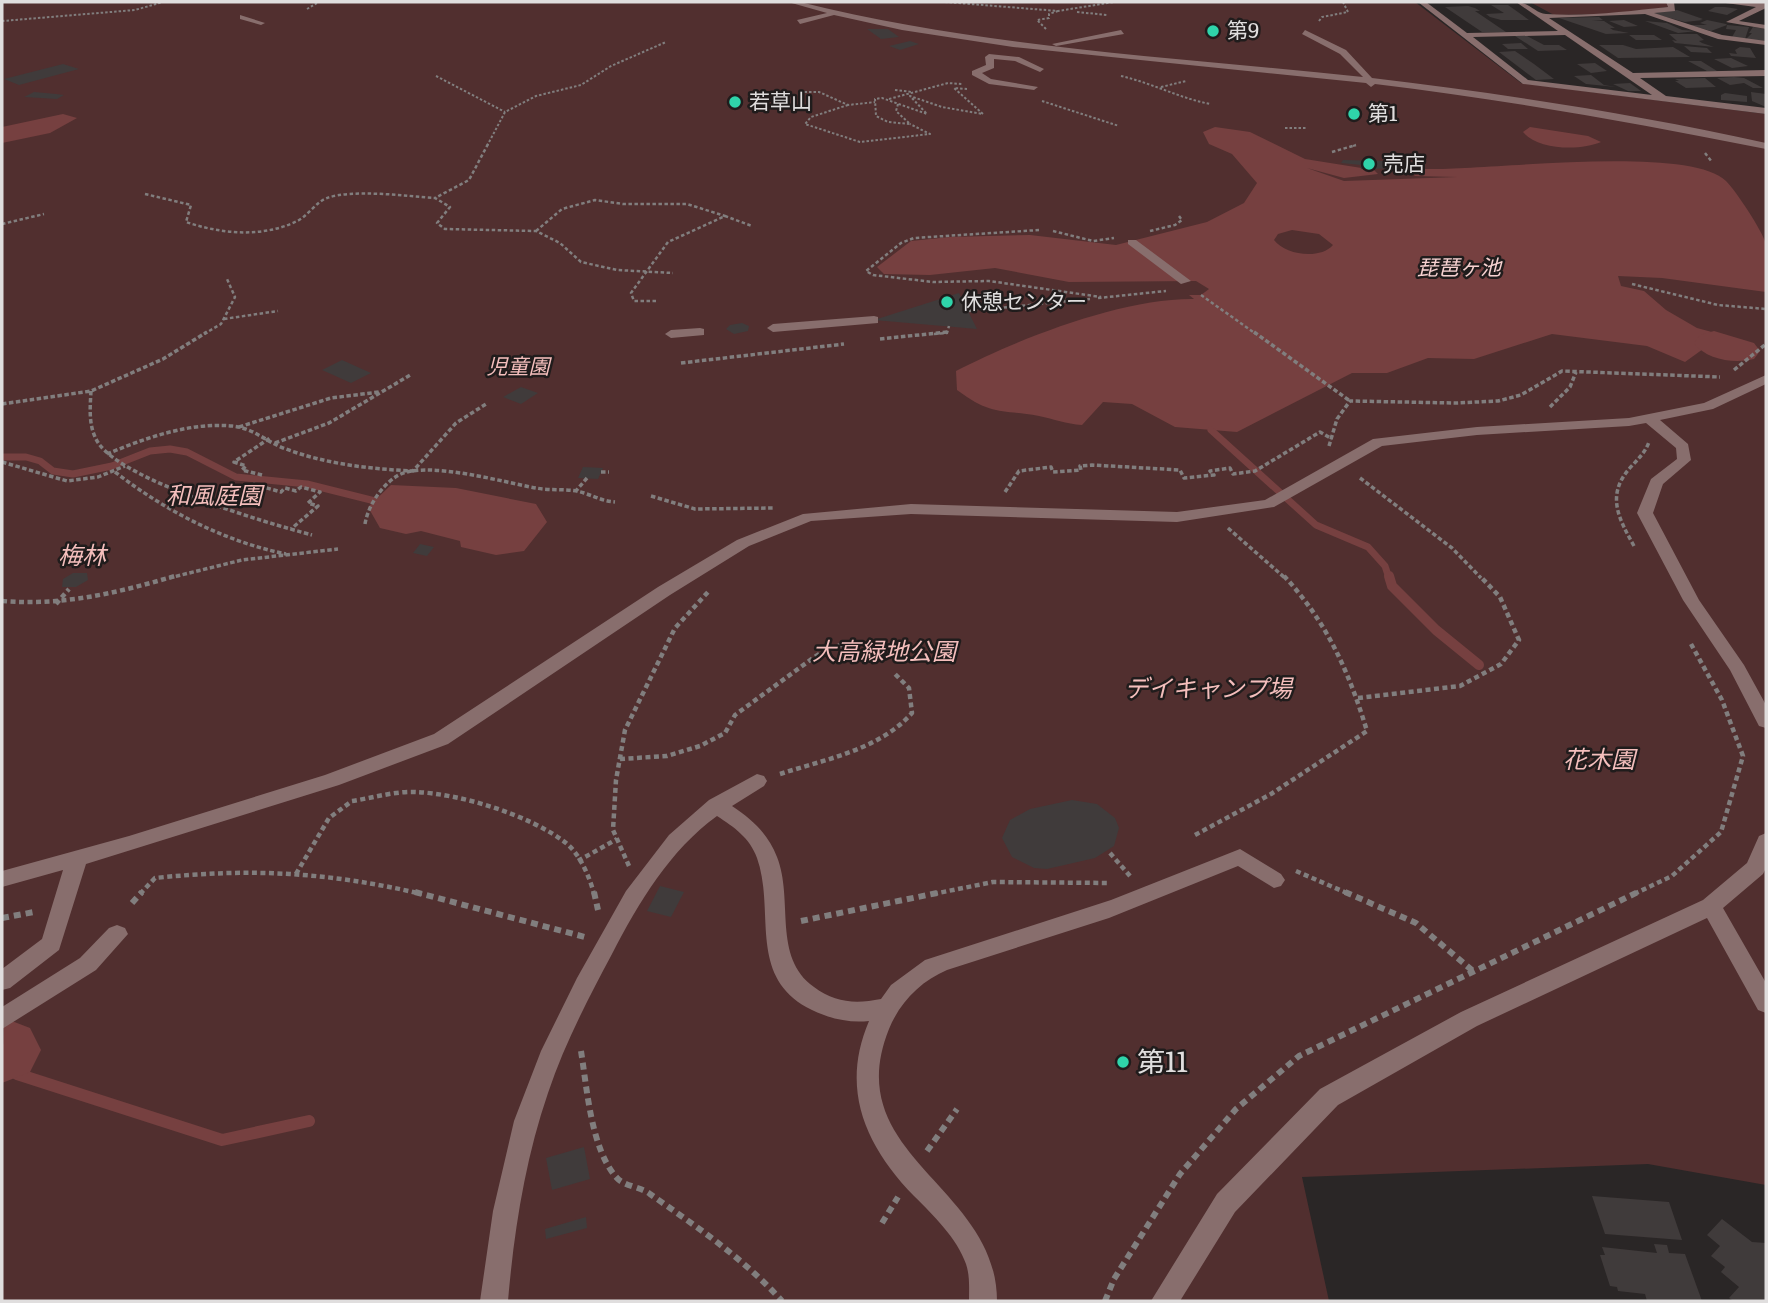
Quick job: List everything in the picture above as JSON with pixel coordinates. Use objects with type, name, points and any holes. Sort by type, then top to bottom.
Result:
[{"type":"street","points":[[792,2],[927,33],[1002,44],[1369,81]]},
{"type":"street","points":[[810,2],[946,32],[1598,107],[1766,140]]},
{"type":"street","points":[[1422,2],[1526,82],[1766,111]]},
{"type":"street","points":[[1520,2],[1665,99]]},
{"type":"street","points":[[1541,16],[1672,9],[1670,2]]},
{"type":"street","points":[[1722,2],[1765,5]]},
{"type":"street","points":[[1765,5],[1730,22],[1766,27]]},
{"type":"street","points":[[1642,12],[1716,36],[1766,43]]},
{"type":"street","points":[[800,22],[837,14]]},
{"type":"street","points":[[243,17],[261,23]]},
{"type":"street","points":[[1052,45],[1121,32]]},
{"type":"street","points":[[1305,32],[1336,47],[1369,81]]},
{"type":"street","points":[[1465,35],[1566,33]]},
{"type":"street","points":[[1716,36],[1714,39],[1725,50]]},
{"type":"street","points":[[1027,71],[1044,68],[1027,61],[1000,56],[989,57],[991,66],[975,73],[989,82],[1034,87]]},
{"type":"street","points":[[1632,76],[1766,73]]},
{"type":"street","points":[[1476,94],[1657,122],[1766,146]]},
{"type":"street","points":[[1132,242],[1181,285]]},
{"type":"street","points":[[773,328],[874,320]]},
{"type":"street","points":[[671,334],[700,332]]},
{"type":"street","points":[[2,879],[332,780],[441,739],[664,590],[743,543],[808,517],[911,509],[1177,517],[1269,504],[1378,442],[1649,418],[1708,406],[1766,379]]},
{"type":"street","points":[[1649,418],[1683,447],[1684,460],[1656,482],[1645,513],[1691,600],[1738,669],[1766,722]]},
{"type":"street","points":[[494,1301],[499,1247],[516,1163],[542,1078],[607,943],[639,889],[677,839],[716,805],[757,780]]},
{"type":"street","points":[[716,805],[738,819],[758,840],[770,867],[775,898],[774,927],[778,953],[789,978],[807,996],[851,1014],[886,1008]]},
{"type":"street","points":[[1165,1301],[1226,1203],[1329,1097],[1469,1019],[1711,906],[1756,868],[1766,841]]},
{"type":"street","points":[[983,1301],[985,1283],[975,1250],[948,1213],[900,1163],[883,1137],[872,1105],[868,1072],[870,1046],[886,1008],[921,973],[976,952],[1104,911],[1240,857],[1274,880]]},
{"type":"street","points":[[2,981],[51,944],[77,858]]},
{"type":"street","points":[[1711,906],[1766,1003]]},
{"type":"street","points":[[2,1019],[88,964],[117,934]]},
{"type":"path","points":[[2,21],[135,10],[163,2]]},
{"type":"path","points":[[307,9],[319,2]]},
{"type":"path","points":[[945,2],[1116,16]]},
{"type":"path","points":[[1066,11],[1115,2]]},
{"type":"path","points":[[1315,24],[1322,17],[1348,12],[1343,2]]},
{"type":"path","points":[[435,198],[469,180],[505,112],[536,96],[580,85],[611,65],[666,42]]},
{"type":"path","points":[[1117,75],[1150,83],[1179,98],[1210,104]]},
{"type":"path","points":[[436,76],[505,112]]},
{"type":"path","points":[[895,90],[921,92],[953,82],[972,83]]},
{"type":"path","points":[[910,124],[880,119],[876,116],[875,103],[880,97],[888,99],[910,95],[948,83],[977,86]]},
{"type":"path","points":[[800,92],[819,92],[848,105]]},
{"type":"path","points":[[1035,97],[1119,126]]},
{"type":"path","points":[[875,103],[848,105],[811,117],[805,124],[860,142],[930,134],[910,124],[896,111],[898,104]]},
{"type":"path","points":[[1285,128],[1307,128]]},
{"type":"path","points":[[1332,152],[1356,145]]},
{"type":"path","points":[[145,194],[191,205],[186,222],[203,229],[242,232],[296,224],[316,212],[325,198],[375,194],[435,198],[450,207],[437,223],[445,229],[536,231],[560,243],[581,262],[617,270],[673,273]]},
{"type":"path","points":[[536,231],[562,209],[594,200],[623,204],[687,204],[752,226]]},
{"type":"path","points":[[2,224],[44,214]]},
{"type":"path","points":[[656,301],[634,301],[631,293],[668,242],[725,216]]},
{"type":"path","points":[[1039,230],[914,238],[901,243],[866,271],[873,275],[933,282],[989,281],[1101,297]]},
{"type":"path","points":[[223,320],[235,297],[227,279]]},
{"type":"path","points":[[1632,284],[1718,305],[1766,309]]},
{"type":"path","points":[[968,311],[1101,297],[1181,285]]},
{"type":"path","points":[[1201,295],[1330,384],[1350,401],[1460,403],[1516,397],[1545,377],[1562,371],[1718,378],[1741,366],[1766,344]]},
{"type":"path","points":[[2,404],[90,391],[163,359],[223,320],[278,312]]},
{"type":"path","points":[[869,341],[947,333],[949,326]]},
{"type":"path","points":[[681,363],[856,343]]},
{"type":"path","points":[[1541,416],[1570,387],[1576,372]]},
{"type":"path","points":[[275,443],[302,436],[412,374]]},
{"type":"path","points":[[90,391],[92,436],[109,456],[125,466],[239,515],[312,535]]},
{"type":"path","points":[[234,428],[331,398],[384,391]]},
{"type":"path","points":[[1014,499],[1000,499],[1019,471],[1034,468],[1051,467],[1053,472],[1081,470],[1080,466],[1099,464],[1159,471],[1180,470],[1184,478],[1214,475],[1210,471],[1230,468],[1233,474],[1255,471],[1320,432],[1332,439],[1338,419],[1350,401]]},
{"type":"path","points":[[365,524],[368,507],[384,493],[397,476],[412,471],[456,422],[486,404]]},
{"type":"path","points":[[109,456],[126,445],[184,430],[245,428],[270,438],[275,443],[329,462],[374,469],[491,476],[536,488],[575,492],[615,502]]},
{"type":"path","points":[[270,438],[234,462],[246,466],[242,470],[262,475],[253,484],[281,492],[285,488],[296,491],[301,487],[320,492],[308,503],[318,506],[291,529]]},
{"type":"path","points":[[1639,555],[1614,506],[1619,480],[1646,451],[1649,442],[1643,438]]},
{"type":"path","points":[[1328,450],[1339,445]]},
{"type":"path","points":[[2,463],[28,465],[52,480],[94,477],[116,472],[125,466]]},
{"type":"path","points":[[116,472],[141,493],[219,534],[256,550],[293,555]]},
{"type":"path","points":[[601,472],[609,472]]},
{"type":"path","points":[[575,492],[587,478]]},
{"type":"path","points":[[1358,698],[1460,685],[1501,664],[1520,640],[1500,597],[1452,548],[1364,478]]},
{"type":"path","points":[[650,496],[688,508],[720,511],[778,508]]},
{"type":"path","points":[[1195,835],[1271,794],[1367,731],[1345,659],[1317,610],[1287,576],[1228,527],[1216,529]]},
{"type":"path","points":[[2,601],[56,605],[112,596],[242,560],[338,549]]},
{"type":"path","points":[[639,889],[613,830],[625,730],[675,628],[694,604],[714,587]]},
{"type":"path","points":[[56,605],[69,589]]},
{"type":"path","points":[[1105,1301],[1114,1279],[1180,1174],[1236,1109],[1299,1056],[1672,876],[1721,832],[1743,755],[1722,700],[1686,635]]},
{"type":"path","points":[[620,760],[667,756],[700,746],[725,733],[735,715],[813,658],[827,649],[852,642]]},
{"type":"path","points":[[757,780],[856,750],[895,732],[912,713],[909,688],[894,673]]},
{"type":"path","points":[[132,903],[155,878],[208,872],[273,871],[381,886],[607,943],[590,878],[568,844],[511,814],[457,797],[413,792],[352,801]]},
{"type":"path","points":[[578,861],[617,839]]},
{"type":"path","points":[[774,927],[993,882],[1136,883],[1110,853]]},
{"type":"path","points":[[1274,880],[1291,869],[1416,923],[1473,971]]},
{"type":"path","points":[[2,918],[38,911]]},
{"type":"path","points":[[580,1037],[583,1075],[593,1122],[605,1159],[618,1180],[645,1190],[719,1242],[755,1271],[782,1301]]},
{"type":"green space","name":"大高緑地公園","points":[[2,2],[1415,2],[1521,83],[1766,114],[1766,1185],[1648,1164],[1302,1177],[1329,1301],[2,1301]]},
{"type":"green space","points":[[1530,2],[1666,2],[1668,7],[1611,14],[1554,15]]},
{"type":"water","points":[[63,114],[77,118],[50,133],[2,143],[2,127]]},
{"type":"water","name":"琵琶ヶ池","points":[[1215,127],[1250,132],[1305,159],[1374,170],[1378,174],[1344,178],[1307,168],[1344,181],[1457,177],[1415,176],[1409,170],[1582,162],[1629,161],[1704,170],[1726,181],[1764,238],[1767,255],[1766,292],[1662,278],[1618,276],[1621,286],[1644,291],[1666,310],[1697,328],[1734,338],[1710,344],[1685,362],[1647,346],[1552,334],[1474,359],[1428,358],[1387,373],[1352,373],[1237,432],[1175,427],[1132,404],[1103,402],[1082,425],[988,408],[957,390],[956,371],[1041,333],[1136,305],[1194,299],[1189,295],[1201,295],[1209,289],[1196,281],[1069,282],[995,268],[930,275],[884,274],[877,267],[911,241],[1030,235],[1116,245],[1207,222],[1244,203],[1257,183],[1232,154],[1209,144],[1203,132]],"holes":[[[1292,230],[1319,234],[1333,245],[1320,253],[1294,252],[1274,240],[1278,234]]]},
{"type":"water","points":[[1530,127],[1588,136],[1601,142],[1571,148],[1549,145],[1530,138],[1523,132]]},
{"type":"water","points":[[391,485],[456,488],[536,504],[547,522],[524,551],[496,555],[461,547],[460,541],[421,531],[406,534],[380,528],[368,507]]},
{"type":"building","points":[[1491,5],[1508,5],[1529,20],[1501,20],[1490,17],[1486,14],[1504,13]]},
{"type":"building","points":[[1468,6],[1480,11],[1475,11],[1506,32],[1482,32],[1445,7]]},
{"type":"building","points":[[1715,7],[1738,9],[1727,15],[1708,11]]},
{"type":"building","points":[[1677,10],[1703,20],[1685,22],[1651,13]]},
{"type":"building","points":[[1599,17],[1603,20],[1592,20],[1604,21],[1615,28],[1610,28],[1613,30],[1629,33],[1606,34],[1559,18]]},
{"type":"building","points":[[1624,20],[1638,26],[1624,27],[1609,21]]},
{"type":"building","points":[[1707,20],[1727,25],[1711,31],[1689,25],[1707,25],[1700,23]]},
{"type":"building","points":[[1645,21],[1667,23],[1682,30],[1697,31],[1678,33]]},
{"type":"building","points":[[1727,25],[1749,27],[1745,39],[1732,37],[1736,30],[1726,29]]},
{"type":"building","points":[[1753,27],[1766,29],[1766,42],[1746,39],[1752,33],[1749,33]]},
{"type":"building","points":[[867,29],[888,29],[899,37],[881,39]]},
{"type":"building","points":[[1669,34],[1697,34],[1704,40],[1699,41],[1714,47],[1675,43],[1672,40],[1677,41]]},
{"type":"building","points":[[1629,35],[1654,35],[1662,40],[1636,40]]},
{"type":"building","points":[[1515,36],[1527,36],[1544,45],[1559,45],[1567,50],[1538,51]]},
{"type":"building","points":[[910,41],[919,44],[900,50],[889,46]]},
{"type":"building","points":[[1521,43],[1528,49],[1508,49],[1502,44]]},
{"type":"building","points":[[1599,45],[1623,45],[1636,49],[1673,47],[1690,57],[1618,58]]},
{"type":"building","points":[[1684,46],[1707,48],[1712,53],[1691,52]]},
{"type":"building","points":[[1740,47],[1750,48],[1756,58],[1731,56],[1729,53],[1737,54],[1735,50]]},
{"type":"building","points":[[1515,51],[1554,79],[1536,80],[1499,52]]},
{"type":"building","points":[[1731,58],[1748,66],[1732,68],[1714,59]]},
{"type":"building","points":[[1688,61],[1701,61],[1717,71],[1707,71]]},
{"type":"building","points":[[1595,63],[1607,71],[1591,73],[1577,64]]},
{"type":"building","points":[[63,64],[79,69],[19,85],[4,79]]},
{"type":"building","points":[[1591,75],[1604,85],[1616,87],[1586,84],[1574,76]]},
{"type":"building","points":[[1705,78],[1716,87],[1686,88],[1675,81],[1679,81],[1675,79]]},
{"type":"building","points":[[1717,78],[1744,78],[1763,88],[1753,88],[1744,83],[1730,85]]},
{"type":"building","points":[[1630,83],[1641,91],[1628,91],[1613,84]]},
{"type":"building","points":[[34,92],[64,95],[57,99],[24,97]]},
{"type":"building","points":[[1751,92],[1766,94],[1766,107],[1752,101]]},
{"type":"building","points":[[1725,93],[1747,96],[1747,102],[1721,100],[1721,95]]},
{"type":"building","points":[[1343,160],[1420,162],[1420,168],[1361,169],[1361,165],[1341,163]]},
{"type":"building","name":"休憩センター","points":[[959,293],[977,329],[874,320]]},
{"type":"building","points":[[742,323],[749,326],[748,331],[734,334],[726,329],[730,325]]},
{"type":"building","points":[[342,360],[371,373],[351,383],[322,370]]},
{"type":"building","points":[[521,387],[538,393],[521,404],[503,397]]},
{"type":"building","points":[[583,467],[603,468],[598,479],[578,478]]},
{"type":"building","points":[[420,544],[434,547],[427,556],[413,553]]},
{"type":"building","points":[[73,573],[87,573],[88,580],[76,587],[62,587],[63,579]]},
{"type":"building","points":[[1072,800],[1097,804],[1115,818],[1119,828],[1114,846],[1095,858],[1047,869],[1034,868],[1012,857],[1002,838],[1010,820],[1030,809]]},
{"type":"building","points":[[660,886],[684,892],[671,917],[647,911]]},
{"type":"building","points":[[584,1147],[590,1179],[552,1190],[546,1158]]},
{"type":"building","points":[[1592,1196],[1669,1202],[1682,1240],[1605,1234]]},
{"type":"building","points":[[586,1217],[587,1228],[546,1239],[545,1229]]},
{"type":"building","points":[[1722,1219],[1752,1242],[1766,1243],[1766,1301],[1734,1301],[1729,1298],[1739,1287],[1721,1272],[1725,1267],[1711,1256],[1720,1246],[1707,1235]]},
{"type":"building","points":[[1654,1244],[1667,1245],[1669,1253],[1685,1254],[1702,1301],[1647,1301],[1645,1294],[1618,1291],[1617,1287],[1610,1286],[1600,1255],[1605,1255],[1602,1247],[1657,1253]]},
{"type":"waterway","points":[[1714,343],[1740,351]]},
{"type":"waterway","points":[[1211,430],[1316,525],[1368,547],[1385,566],[1389,578]]},
{"type":"waterway","points":[[2,457],[26,457],[40,461],[53,471],[73,474],[112,466],[150,451],[170,449],[187,452],[236,477],[307,484],[375,501]]},
{"type":"waterway","points":[[1389,576],[1392,586],[1436,630],[1479,665]]},
{"type":"waterway","points":[[4,1050],[17,1074],[222,1140],[309,1121]]},
{"type":"place","name":"第9","points":[[1213,31]]},
{"type":"place","name":"若草山","points":[[735,102]]},
{"type":"place","name":"第1","points":[[1354,114]]},
{"type":"place","name":"売店","points":[[1369,164]]},
{"type":"place","name":"休憩センター","points":[[947,302]]},
{"type":"place","name":"第11","points":[[1123,1062]]},
{"type":"park label","name":"児童園","points":[[518,367]]},
{"type":"park label","name":"和風庭園","points":[[214,496]]},
{"type":"park label","name":"梅林","points":[[82,556]]},
{"type":"park label","name":"デイキャンプ場","points":[[1208,689]]},
{"type":"park label","name":"花木園","points":[[1599,760]]}]
